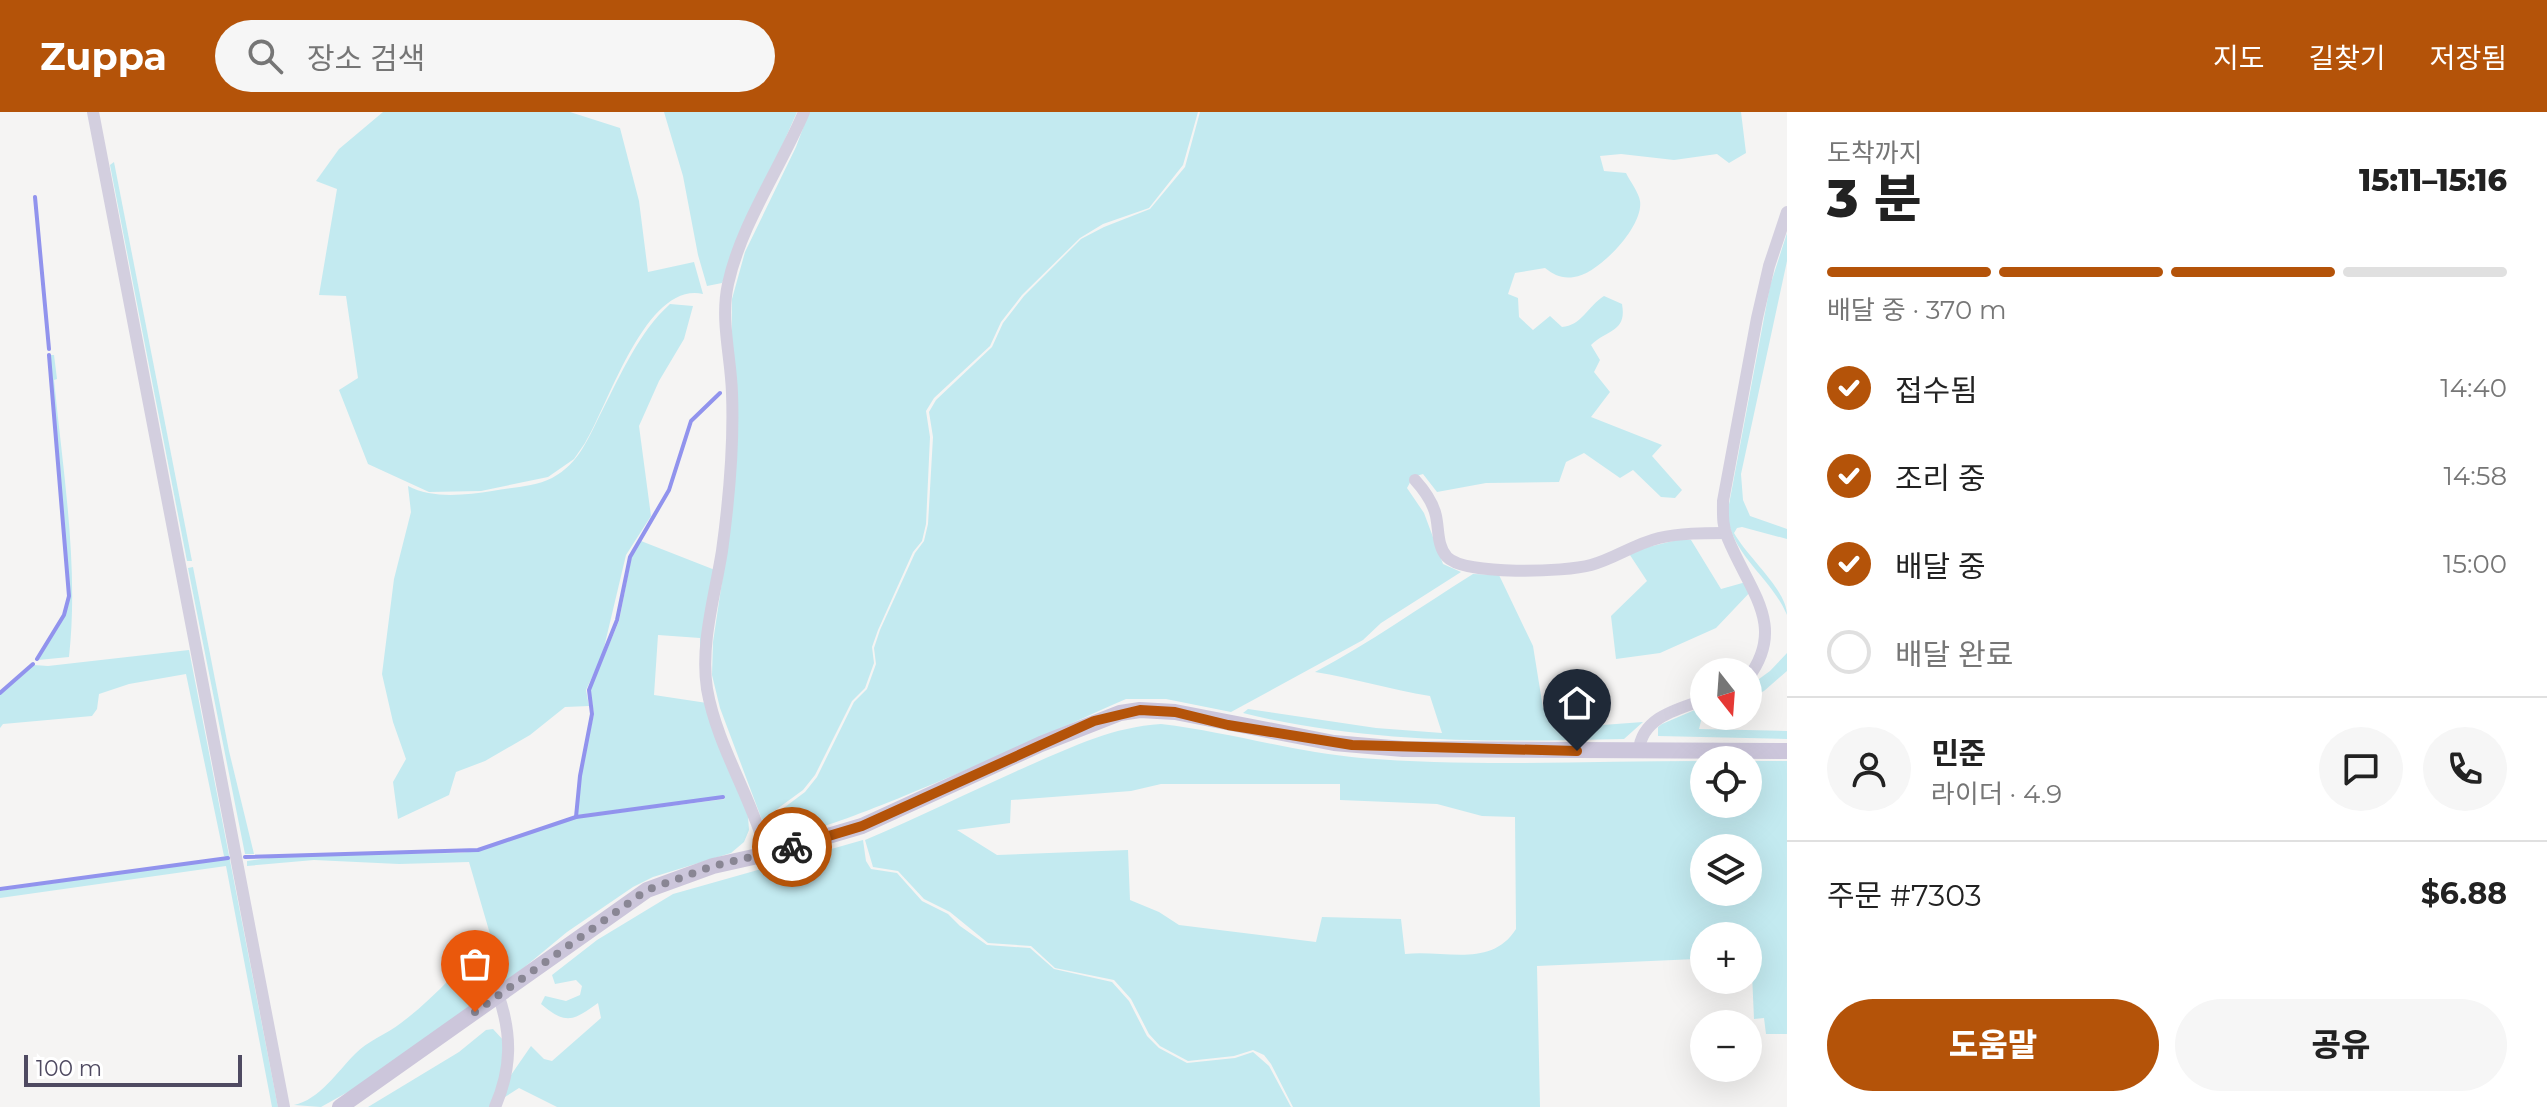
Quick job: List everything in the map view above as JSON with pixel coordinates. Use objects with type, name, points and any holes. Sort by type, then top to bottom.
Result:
[{"type":"main road","points":[[340,1107],[647,890],[713,866],[767,854],[862,826],[1094,721],[1140,710],[1175,712],[1303,738],[1370,747],[1787,751]]},
{"type":"street","points":[[93,112],[284,1107]]},
{"type":"street","points":[[767,854],[759,824],[712,711],[705,660],[724,531],[730,457],[732,393],[726,326],[727,287],[744,238],[804,112]]},
{"type":"street","points":[[1776,608],[1734,551],[1725,533],[1723,511],[1726,478],[1747,384],[1757,318],[1769,266],[1787,212]]},
{"type":"street","points":[[1415,480],[1431,502],[1440,545],[1446,556],[1456,564],[1474,568],[1571,569],[1592,565],[1626,549],[1663,537],[1725,533]]},
{"type":"street","points":[[1762,666],[1775,654]]},
{"type":"street","points":[[1639,751],[1641,735],[1652,723],[1690,706]]},
{"type":"street","points":[[495,1107],[502,1089],[510,1046],[507,1021],[498,994]]},
{"type":"shaded area","points":[[383,112],[570,112],[620,128],[639,201],[648,272],[694,262],[703,294],[683,295],[664,306],[647,325],[618,375],[585,443],[574,459],[548,477],[481,491],[429,492],[368,464],[339,390],[358,378],[346,296],[319,295],[337,189],[316,181],[339,149]]},
{"type":"shaded area","points":[[664,112],[797,112],[722,283],[707,286],[683,176]]},
{"type":"shaded area","points":[[809,112],[1198,112],[1183,165],[1149,208],[1103,224],[1080,238],[1022,295],[1001,322],[990,346],[934,398],[926,411],[930,437],[926,524],[922,541],[913,552],[878,630],[872,647],[874,663],[865,688],[852,701],[815,775],[803,790],[762,820],[720,708],[712,675],[713,642],[730,528],[732,299],[745,252],[796,147]]},
{"type":"shaded area","points":[[1200,112],[1741,112],[1746,153],[1729,163],[1717,154],[1674,160],[1621,154],[1600,156],[1604,171],[1626,173],[1639,198],[1639,212],[1627,236],[1606,259],[1584,274],[1562,277],[1545,268],[1515,273],[1508,294],[1518,298],[1519,317],[1533,330],[1550,316],[1562,327],[1569,326],[1604,296],[1622,304],[1619,325],[1591,345],[1600,360],[1594,372],[1610,392],[1591,417],[1662,445],[1652,456],[1682,490],[1675,498],[1661,497],[1633,470],[1620,478],[1584,453],[1566,462],[1559,482],[1486,483],[1437,492],[1423,474],[1413,477],[1407,488],[1424,513],[1443,564],[1461,572],[1381,623],[1363,640],[1231,712],[1166,699],[1126,699],[1001,755],[835,823],[796,834],[774,836],[765,822],[805,792],[817,777],[854,702],[867,689],[876,664],[874,648],[880,630],[915,553],[924,541],[928,524],[933,437],[929,412],[936,400],[992,347],[1003,323],[1024,296],[1081,239],[1150,209],[1185,167]]},
{"type":"shaded area","points":[[114,162],[192,561],[187,561],[110,165]]},
{"type":"shaded area","points":[[1787,233],[1787,261],[1741,474],[1743,500],[1750,516],[1787,529],[1787,539],[1742,527],[1734,533],[1781,595],[1787,615],[1772,589],[1744,555],[1731,530],[1727,515],[1770,286]]},
{"type":"shaded area","points":[[670,304],[693,306],[684,339],[659,381],[639,426],[651,516],[626,555],[602,656],[586,690],[589,706],[565,707],[530,735],[485,761],[456,772],[449,795],[398,819],[393,782],[406,759],[393,722],[382,674],[394,579],[411,512],[408,486],[428,493],[471,494],[538,483],[562,472],[582,449],[640,340]]},
{"type":"shaded area","points":[[50,355],[54,355],[57,379],[54,380],[69,519],[72,623],[69,657],[38,660],[65,616],[70,596]]},
{"type":"shaded area","points":[[1681,539],[1691,540],[1721,589],[1746,582],[1753,589],[1716,628],[1660,653],[1616,659],[1611,616],[1647,581],[1628,552]]},
{"type":"shaded area","points":[[641,541],[715,570],[705,649],[700,648],[700,638],[658,635],[654,695],[707,703],[748,816],[749,830],[744,842],[731,853],[653,877],[633,887],[567,932],[493,993],[355,1088],[321,1107],[294,1105],[320,1091],[360,1049],[424,1004],[490,934],[469,862],[399,864],[314,860],[247,866],[247,861],[292,855],[477,851],[577,818],[725,799],[724,796],[578,815],[580,776],[594,714],[590,690],[619,621],[632,555]]},
{"type":"shaded area","points":[[193,567],[229,751],[254,854],[245,854],[188,568]]},
{"type":"shaded area","points":[[1473,574],[1499,575],[1533,646],[1543,708],[1565,704],[1570,713],[1566,721],[1589,726],[1643,722],[1624,739],[1432,739],[1337,731],[1243,713],[1248,709],[1376,728],[1442,733],[1430,696],[1315,672]]},
{"type":"shaded area","points":[[189,650],[278,1107],[272,1107],[226,866],[0,898],[0,891],[228,858],[224,856],[186,674],[129,684],[99,694],[97,709],[92,716],[3,724],[0,728],[0,695],[34,665]]},
{"type":"shaded area","points":[[1787,653],[1787,671],[1762,692],[1762,677]]},
{"type":"shaded area","points":[[1690,712],[1690,730],[1787,731],[1787,739],[1658,736],[1658,727]]},
{"type":"shaded area","points":[[1161,724],[1336,755],[1404,761],[1690,761],[1690,818],[1762,818],[1762,761],[1787,761],[1787,1034],[1766,1034],[1762,1010],[1754,1010],[1753,994],[1762,994],[1762,922],[1690,922],[1690,959],[1537,966],[1540,1107],[1293,1107],[1264,1055],[1253,1050],[1234,1056],[1188,1061],[1160,1046],[1149,1034],[1131,999],[1114,980],[1055,968],[1031,946],[988,943],[950,912],[924,899],[898,871],[873,867],[865,840],[1076,745],[1126,729]],"holes":[[[1161,784],[1340,784],[1340,800],[1437,804],[1482,816],[1515,817],[1516,929],[1506,941],[1493,949],[1465,955],[1405,954],[1401,919],[1322,917],[1316,942],[1179,925],[1159,912],[1130,900],[1128,850],[997,855],[957,830],[1010,823],[1011,800],[1131,791]]]},
{"type":"shaded area","points":[[863,840],[866,861],[871,869],[897,873],[922,901],[948,914],[987,945],[1030,948],[1054,969],[1112,982],[1129,1001],[1147,1036],[1159,1048],[1187,1063],[1235,1058],[1253,1052],[1269,1066],[1291,1107],[557,1107],[519,1088],[502,1099],[511,1075],[531,1046],[544,1059],[552,1061],[601,1018],[598,1003],[570,1018],[563,1018],[541,1004],[545,996],[566,1001],[580,995],[582,986],[576,980],[555,984],[552,975],[597,940],[673,894]]},
{"type":"shaded area","points":[[493,1029],[504,1041],[506,1049],[493,1107],[368,1107],[459,1052],[486,1030]]},
{"type":"waterway","points":[[35,197],[49,349]]},
{"type":"waterway","points":[[37,659],[64,615],[69,596],[49,355]]},
{"type":"waterway","points":[[576,817],[592,714],[589,690],[617,620],[630,557],[669,490],[691,421],[720,393]]},
{"type":"waterway","points":[[0,693],[33,664]]},
{"type":"waterway","points":[[245,857],[478,850],[576,817],[723,797]]},
{"type":"waterway","points":[[0,889],[228,858]]},
{"type":"way so far","points":[[475,1012],[647,890],[713,866],[792,847]]},
{"type":"route","points":[[792,847],[862,826],[1094,721],[1140,710],[1175,712],[1228,725],[1352,745],[1403,749],[1577,751]]}]
